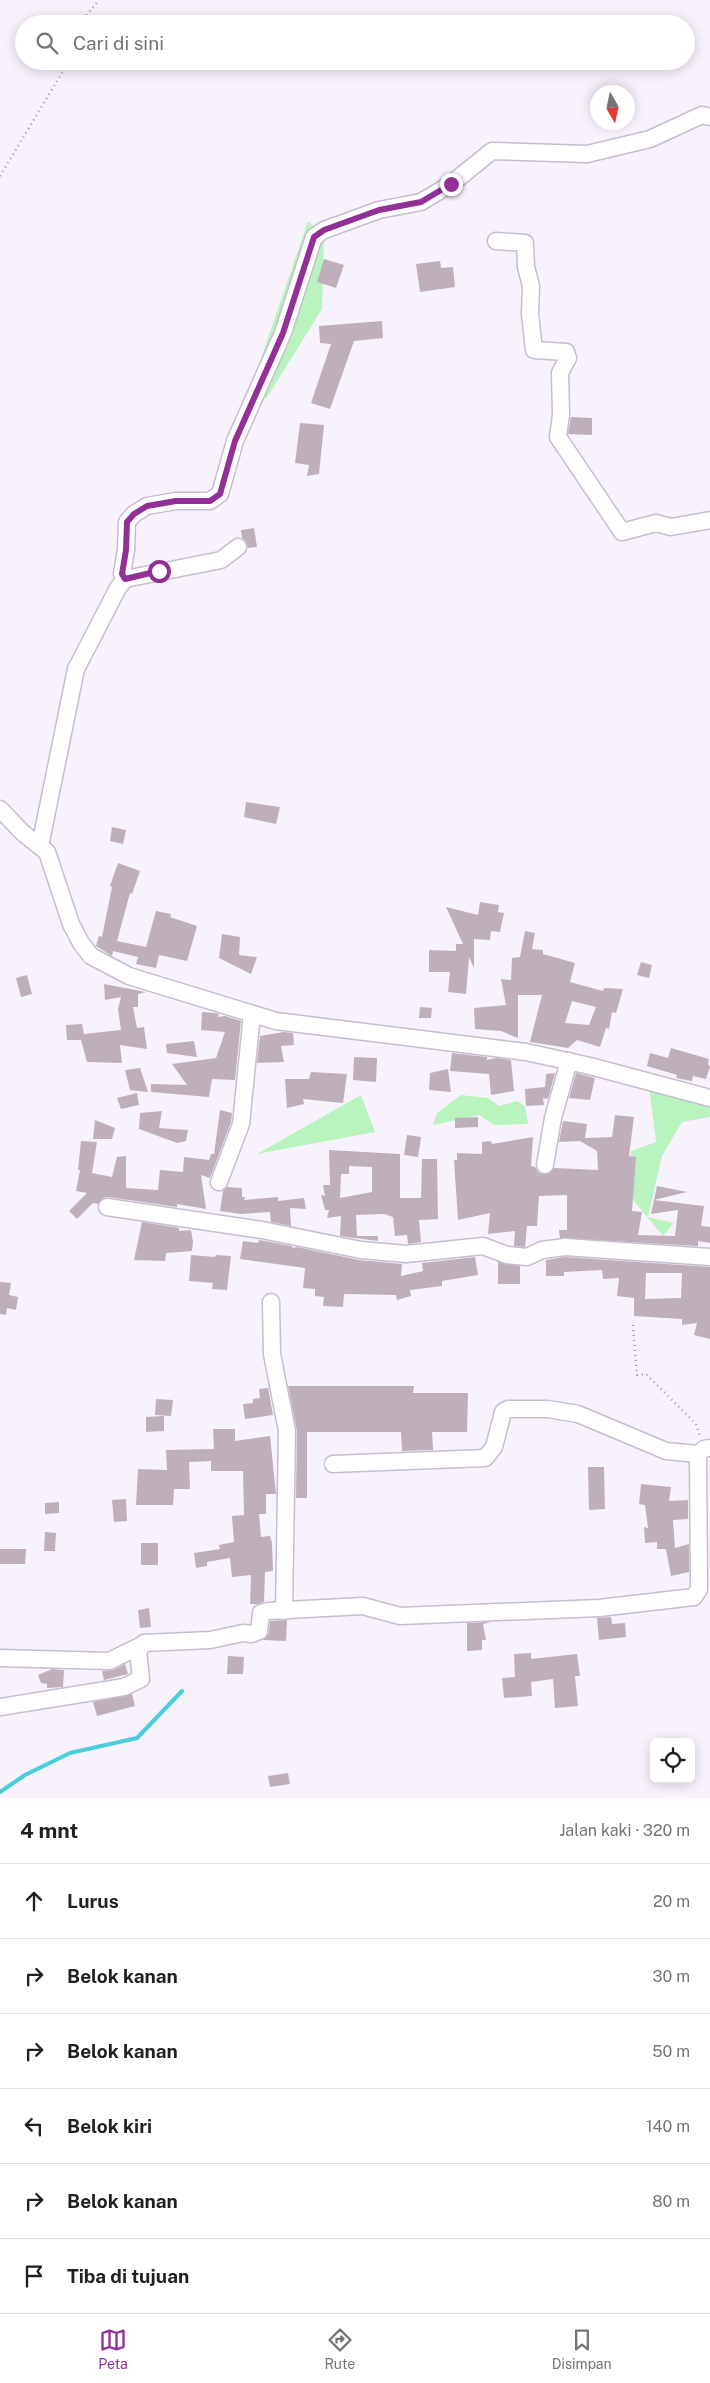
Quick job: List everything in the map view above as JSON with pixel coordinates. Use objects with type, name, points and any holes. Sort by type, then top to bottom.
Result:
[{"type":"street","points":[[125,579],[122,574],[126,550],[127,522],[134,514],[147,506],[176,501],[210,501],[220,494],[235,441],[283,333],[314,237],[324,230],[379,210],[421,202],[451,184],[492,150],[587,154],[650,140],[702,115],[710,117]]},
{"type":"street","points":[[496,241],[525,243],[526,267],[531,286],[530,314],[534,350],[566,352],[568,358],[560,373],[561,415],[558,437],[622,532],[656,523],[672,527],[710,520]]},
{"type":"street","points":[[33,841],[76,669],[110,603],[125,579],[222,560],[238,547]]},
{"type":"street","points":[[0,809],[47,852],[72,924],[81,943],[92,956],[129,976],[276,1020],[526,1052],[569,1061],[710,1098]]},
{"type":"street","points":[[219,1182],[241,1124],[252,1014]]},
{"type":"street","points":[[545,1165],[553,1118],[569,1061]]},
{"type":"street","points":[[107,1207],[262,1230],[361,1250],[406,1254],[483,1246],[507,1256],[527,1257],[542,1250],[565,1247],[710,1257]]},
{"type":"street","points":[[271,1302],[272,1354],[287,1431],[284,1611]]},
{"type":"street","points":[[0,1658],[110,1661],[144,1643],[210,1640],[243,1633],[257,1633],[260,1632],[261,1613],[363,1606],[400,1616],[599,1608],[694,1597],[699,1589],[704,1450],[666,1451],[639,1442],[578,1414],[548,1409],[508,1409],[503,1412],[494,1448],[485,1458],[333,1464]]},
{"type":"street","points":[[0,1707],[111,1690],[135,1682],[140,1678],[138,1651],[140,1646]]},
{"type":"path","points":[[86,15],[99,0]]},
{"type":"path","points":[[0,176],[63,70]]},
{"type":"path","points":[[633,1325],[637,1375],[646,1374],[696,1424],[704,1450]]},
{"type":"green space","points":[[308,221],[324,237],[322,309],[266,399],[253,382]]},
{"type":"green space","points":[[649,1087],[710,1105],[710,1117],[682,1122],[662,1156],[648,1217],[674,1223],[663,1236],[629,1195],[631,1151],[656,1142]]},
{"type":"green space","points":[[361,1095],[375,1132],[257,1154]]},
{"type":"green space","points":[[461,1095],[488,1098],[499,1106],[517,1101],[525,1106],[528,1124],[494,1125],[479,1115],[433,1125],[437,1113]]},
{"type":"building","points":[[324,259],[344,265],[336,288],[317,282]]},
{"type":"building","points":[[440,261],[441,268],[453,267],[455,287],[420,292],[416,264]]},
{"type":"building","points":[[382,321],[383,338],[354,341],[330,409],[311,403],[331,344],[320,343],[319,326]]},
{"type":"building","points":[[571,417],[592,418],[592,435],[568,434]]},
{"type":"building","points":[[300,423],[324,425],[319,474],[307,476],[309,465],[295,463]]},
{"type":"building","points":[[254,528],[257,547],[248,548],[246,541],[242,538],[241,530]]},
{"type":"building","points":[[246,802],[280,807],[276,824],[244,817]]},
{"type":"building","points":[[112,827],[126,830],[123,844],[110,841]]},
{"type":"building","points":[[118,863],[140,871],[132,894],[130,893],[117,941],[146,947],[156,911],[171,914],[170,917],[197,926],[187,961],[159,955],[156,968],[136,964],[138,957],[113,951],[112,956],[96,946],[99,936],[102,937],[112,887],[110,886]]},
{"type":"building","points":[[480,902],[499,905],[498,912],[504,913],[500,932],[491,931],[490,940],[474,939],[474,968],[469,957],[466,994],[448,992],[450,972],[429,972],[429,950],[456,951],[456,944],[463,944],[446,907],[478,915]]},
{"type":"building","points":[[525,931],[535,933],[532,949],[543,950],[543,954],[575,963],[570,982],[603,991],[604,988],[623,989],[616,1013],[612,1012],[609,1029],[606,1028],[600,1047],[577,1040],[568,1048],[530,1042],[542,995],[518,995],[518,1038],[501,1031],[475,1029],[474,1008],[506,1005],[501,979],[511,980],[512,958],[520,957]],"holes":[[[572,1001],[596,1007],[589,1025],[565,1023]]]},
{"type":"building","points":[[222,934],[240,937],[239,955],[257,957],[251,974],[219,958]]},
{"type":"building","points":[[641,962],[652,965],[649,978],[637,975]]},
{"type":"building","points":[[27,975],[32,994],[21,997],[16,978]]},
{"type":"building","points":[[104,984],[146,992],[138,994],[138,1007],[133,1007],[137,1028],[144,1027],[147,1049],[120,1045],[122,1063],[87,1062],[81,1040],[67,1040],[66,1025],[82,1024],[84,1034],[121,1030],[118,1009],[121,997],[105,1000]]},
{"type":"building","points":[[420,1007],[432,1008],[431,1018],[419,1018]]},
{"type":"building","points":[[202,1012],[215,1013],[219,1014],[218,1017],[225,1016],[241,1021],[235,1080],[212,1079],[209,1097],[151,1092],[151,1084],[187,1085],[172,1064],[216,1058],[225,1032],[201,1030]]},
{"type":"building","points":[[284,1032],[293,1033],[294,1045],[281,1046],[284,1062],[257,1063],[260,1036]]},
{"type":"building","points":[[194,1041],[197,1057],[167,1053],[166,1044]]},
{"type":"building","points":[[671,1048],[709,1059],[708,1064],[710,1067],[706,1079],[693,1076],[692,1081],[676,1078],[677,1075],[647,1066],[650,1053],[668,1058]]},
{"type":"building","points":[[452,1053],[487,1057],[487,1060],[496,1058],[511,1060],[514,1091],[491,1095],[489,1074],[450,1071]]},
{"type":"building","points":[[354,1057],[377,1058],[376,1082],[353,1080]]},
{"type":"building","points":[[140,1068],[148,1092],[130,1090],[125,1070]]},
{"type":"building","points":[[448,1069],[451,1092],[429,1090],[430,1073]]},
{"type":"building","points":[[311,1072],[347,1074],[343,1103],[303,1099],[304,1104],[287,1108],[285,1079],[309,1079]]},
{"type":"building","points":[[555,1073],[548,1099],[543,1098],[544,1105],[526,1106],[525,1089],[545,1087],[546,1074]]},
{"type":"building","points":[[576,1073],[595,1078],[590,1100],[569,1098]]},
{"type":"building","points":[[137,1093],[139,1105],[121,1109],[117,1098]]},
{"type":"building","points":[[220,1110],[232,1113],[231,1122],[210,1178],[201,1175],[206,1209],[177,1204],[177,1207],[108,1197],[103,1198],[98,1204],[93,1203],[77,1219],[69,1211],[87,1193],[76,1191],[80,1170],[78,1170],[81,1141],[97,1142],[92,1173],[112,1177],[117,1157],[126,1156],[126,1188],[158,1190],[160,1170],[183,1172],[184,1157],[209,1160],[211,1154],[214,1154]]},
{"type":"building","points":[[162,1111],[159,1128],[188,1130],[186,1141],[177,1143],[139,1129],[140,1113]]},
{"type":"building","points":[[615,1115],[634,1117],[629,1156],[636,1157],[632,1211],[642,1212],[638,1235],[675,1236],[678,1210],[651,1214],[654,1200],[704,1206],[701,1226],[710,1227],[710,1243],[698,1241],[698,1246],[560,1238],[559,1230],[567,1230],[567,1195],[539,1196],[537,1226],[527,1226],[525,1247],[514,1246],[515,1231],[488,1234],[490,1213],[458,1220],[454,1160],[457,1160],[457,1153],[482,1154],[482,1142],[491,1141],[492,1144],[533,1137],[531,1166],[535,1167],[539,1173],[548,1174],[554,1168],[598,1170],[597,1151],[580,1141],[559,1142],[563,1121],[587,1124],[585,1138],[612,1137]]},
{"type":"building","points":[[478,1117],[478,1127],[455,1128],[455,1118]]},
{"type":"building","points":[[95,1120],[115,1128],[112,1139],[93,1139]]},
{"type":"building","points":[[407,1135],[421,1137],[418,1157],[404,1155]]},
{"type":"building","points":[[329,1150],[400,1154],[400,1198],[421,1198],[422,1159],[437,1159],[438,1219],[419,1220],[421,1242],[408,1244],[407,1235],[395,1236],[393,1217],[384,1214],[356,1215],[357,1236],[378,1236],[378,1241],[340,1236],[341,1216],[327,1218],[329,1210],[325,1210],[321,1195],[325,1196],[323,1185],[330,1185]],"holes":[[[349,1166],[372,1167],[372,1192],[340,1198],[341,1174],[349,1174]]]},
{"type":"building","points":[[657,1186],[687,1192],[654,1200]]},
{"type":"building","points":[[227,1187],[242,1188],[244,1200],[278,1197],[278,1201],[304,1198],[306,1209],[290,1208],[291,1226],[271,1222],[270,1212],[241,1214],[220,1211],[223,1191]]},
{"type":"building","points":[[142,1222],[179,1228],[179,1231],[191,1230],[192,1251],[166,1253],[165,1261],[134,1260]]},
{"type":"building","points":[[259,1240],[359,1260],[402,1264],[401,1276],[423,1271],[422,1263],[475,1257],[478,1275],[442,1281],[442,1286],[410,1290],[411,1296],[397,1300],[396,1295],[344,1294],[343,1307],[323,1306],[324,1297],[315,1296],[315,1289],[303,1288],[305,1268],[240,1259],[243,1241],[258,1243]]},
{"type":"building","points":[[191,1255],[231,1256],[227,1290],[212,1289],[213,1283],[189,1281]]},
{"type":"building","points":[[565,1257],[710,1267],[710,1339],[694,1335],[697,1323],[682,1325],[682,1319],[634,1316],[634,1298],[617,1296],[619,1278],[603,1279],[602,1270],[564,1272],[564,1276],[546,1276],[546,1260]],"holes":[[[646,1273],[682,1273],[681,1298],[645,1299]]]},
{"type":"building","points":[[498,1262],[520,1266],[520,1284],[498,1284]]},
{"type":"building","points":[[0,1282],[11,1283],[9,1295],[18,1297],[16,1310],[7,1308],[6,1315],[0,1314]]},
{"type":"building","points":[[288,1386],[414,1386],[413,1393],[468,1393],[467,1432],[432,1432],[433,1450],[402,1451],[401,1432],[307,1432],[307,1498],[296,1498],[297,1431]]},
{"type":"building","points":[[268,1388],[273,1415],[245,1419],[243,1404],[253,1403],[253,1399],[260,1398],[259,1389]]},
{"type":"building","points":[[156,1399],[173,1400],[171,1416],[155,1415]]},
{"type":"building","points":[[164,1416],[164,1431],[146,1432],[146,1417]]},
{"type":"building","points":[[213,1429],[235,1429],[235,1441],[270,1436],[276,1494],[266,1494],[266,1514],[259,1514],[261,1537],[270,1536],[272,1543],[273,1571],[265,1572],[264,1602],[258,1604],[250,1604],[251,1575],[232,1577],[230,1558],[207,1562],[207,1566],[196,1568],[194,1553],[220,1549],[219,1545],[234,1542],[232,1516],[244,1515],[243,1471],[211,1471],[211,1461],[189,1462],[190,1489],[174,1489],[173,1505],[136,1505],[138,1469],[167,1470],[166,1450],[214,1449]]},
{"type":"building","points":[[588,1467],[604,1467],[605,1509],[589,1510]]},
{"type":"building","points":[[641,1484],[671,1487],[669,1501],[688,1500],[688,1519],[673,1520],[675,1548],[689,1544],[689,1572],[671,1576],[666,1549],[657,1549],[657,1542],[645,1543],[644,1527],[648,1528],[645,1505],[639,1504]]},
{"type":"building","points":[[126,1499],[127,1521],[114,1522],[112,1500]]},
{"type":"building","points":[[59,1502],[59,1513],[45,1514],[45,1503]]},
{"type":"building","points":[[45,1532],[56,1533],[55,1551],[44,1551]]},
{"type":"building","points":[[141,1543],[158,1543],[158,1565],[141,1565]]},
{"type":"building","points":[[0,1549],[26,1549],[25,1564],[0,1564]]},
{"type":"building","points":[[149,1608],[151,1627],[140,1628],[138,1610]]},
{"type":"building","points":[[611,1617],[612,1624],[625,1623],[626,1637],[599,1640],[597,1618]]},
{"type":"building","points":[[287,1620],[286,1641],[263,1640],[269,1633],[270,1621]]},
{"type":"building","points":[[491,1622],[483,1624],[486,1640],[482,1640],[482,1650],[467,1651],[467,1623]]},
{"type":"building","points":[[531,1653],[531,1659],[577,1654],[580,1676],[575,1676],[578,1706],[555,1708],[553,1679],[531,1682],[532,1696],[504,1698],[502,1678],[515,1677],[514,1654]]},
{"type":"building","points":[[228,1656],[244,1657],[243,1674],[227,1674]]},
{"type":"building","points":[[125,1664],[128,1674],[104,1680],[102,1671],[113,1670]]},
{"type":"building","points":[[52,1669],[64,1670],[63,1687],[47,1688],[47,1684],[41,1683],[38,1675]]},
{"type":"building","points":[[132,1694],[135,1706],[97,1716],[93,1702]]},
{"type":"building","points":[[288,1773],[290,1784],[270,1787],[268,1776]]},
{"type":"waterway","points":[[0,1792],[25,1775],[70,1753],[137,1738],[182,1691]]},
{"type":"route","points":[[159,571],[125,579],[122,574],[126,550],[127,522],[134,514],[147,506],[176,501],[210,501],[220,494],[235,441],[283,333],[302,266],[314,237],[324,230],[379,210],[421,202],[451,184]]}]
